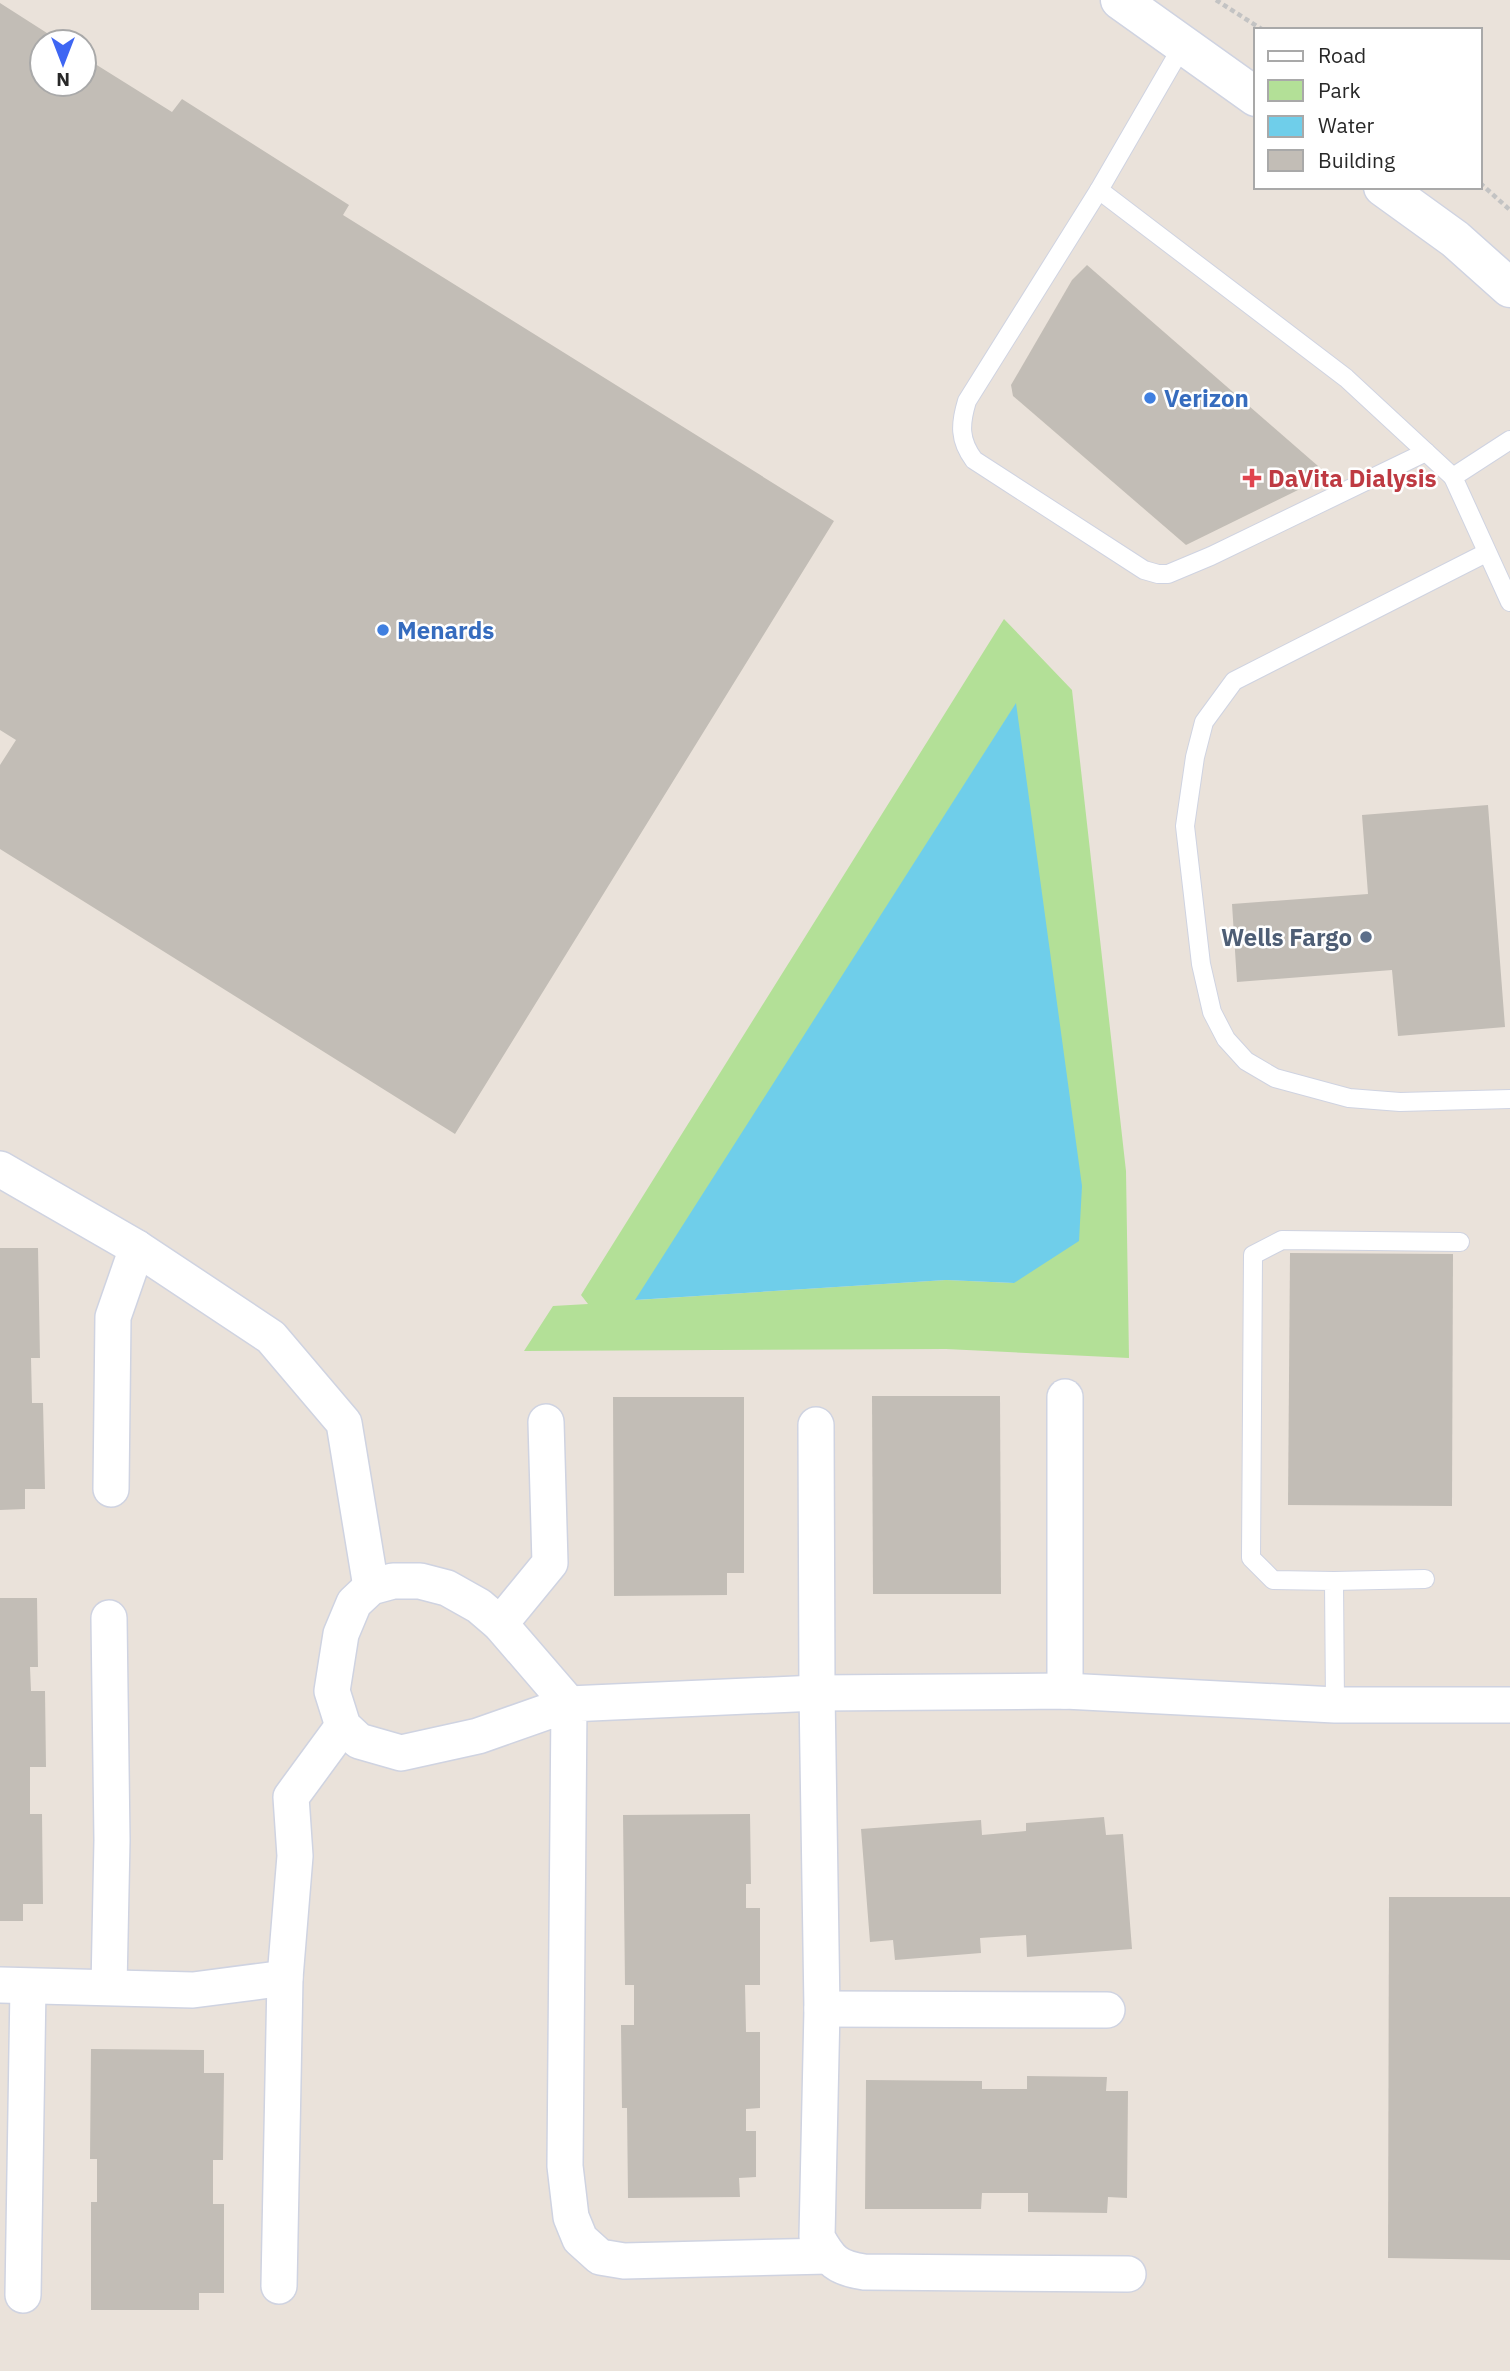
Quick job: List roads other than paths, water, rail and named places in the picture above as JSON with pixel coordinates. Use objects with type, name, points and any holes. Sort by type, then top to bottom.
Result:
[{"type":"street","points":[[1120,0],[1254,96]]},
{"type":"street","points":[[1386,189],[1455,239],[1510,288]]},
{"type":"street","points":[[0,1169],[137,1248],[271,1337],[344,1423],[371,1587]]},
{"type":"street","points":[[111,1489],[113,1317],[137,1248]]},
{"type":"street","points":[[1066,1396],[1066,1691]]},
{"type":"street","points":[[500,1624],[550,1563],[546,1422]]},
{"type":"street","points":[[816,1425],[822,2009],[817,2237],[828,2256],[844,2269],[864,2272],[1128,2274]]},
{"type":"street","points":[[828,2256],[624,2261],[600,2257],[580,2239],[570,2217],[565,2166],[569,1704],[500,1624],[479,1606],[447,1588],[420,1581],[393,1581],[371,1587],[354,1603],[341,1634],[332,1691],[343,1726],[359,1741],[401,1754],[478,1736],[569,1704],[817,1693],[1066,1691],[1335,1705],[1510,1705]]},
{"type":"street","points":[[109,1618],[112,1840],[109,1987]]},
{"type":"street","points":[[279,2286],[285,1978],[295,1857],[291,1797],[343,1726]]},
{"type":"street","points":[[23,2295],[14,1986],[193,1990],[285,1978]]},
{"type":"street","points":[[822,2009],[1107,2010]]},
{"type":"lane","points":[[1182,45],[1099,190],[967,401],[961,420],[961,435],[967,450],[974,460],[1144,570],[1158,574],[1168,574],[1211,556],[1426,452]]},
{"type":"lane","points":[[1099,190],[1346,378],[1453,477],[1510,602]]},
{"type":"lane","points":[[1453,477],[1510,440]]},
{"type":"lane","points":[[1486,552],[1234,681],[1204,722],[1195,757],[1185,826],[1200,964],[1212,1012],[1226,1039],[1246,1061],[1275,1078],[1349,1098],[1400,1102],[1510,1099]]},
{"type":"lane","points":[[1425,1579],[1273,1580],[1251,1558],[1254,1255],[1282,1240],[1460,1242]]},
{"type":"lane","points":[[1334,1581],[1335,1705]]},
{"type":"water","points":[[1016,703],[1082,1186],[1079,1241],[1014,1283],[946,1280],[635,1300]]},
{"type":"place","name":"Verizon","points":[[1150,398]]},
{"type":"place","name":"DaVita Dialysis","points":[[1252,478]]},
{"type":"place","name":"Menards","points":[[383,630]]},
{"type":"place","name":"Wells Fargo","points":[[1366,937]]}]
